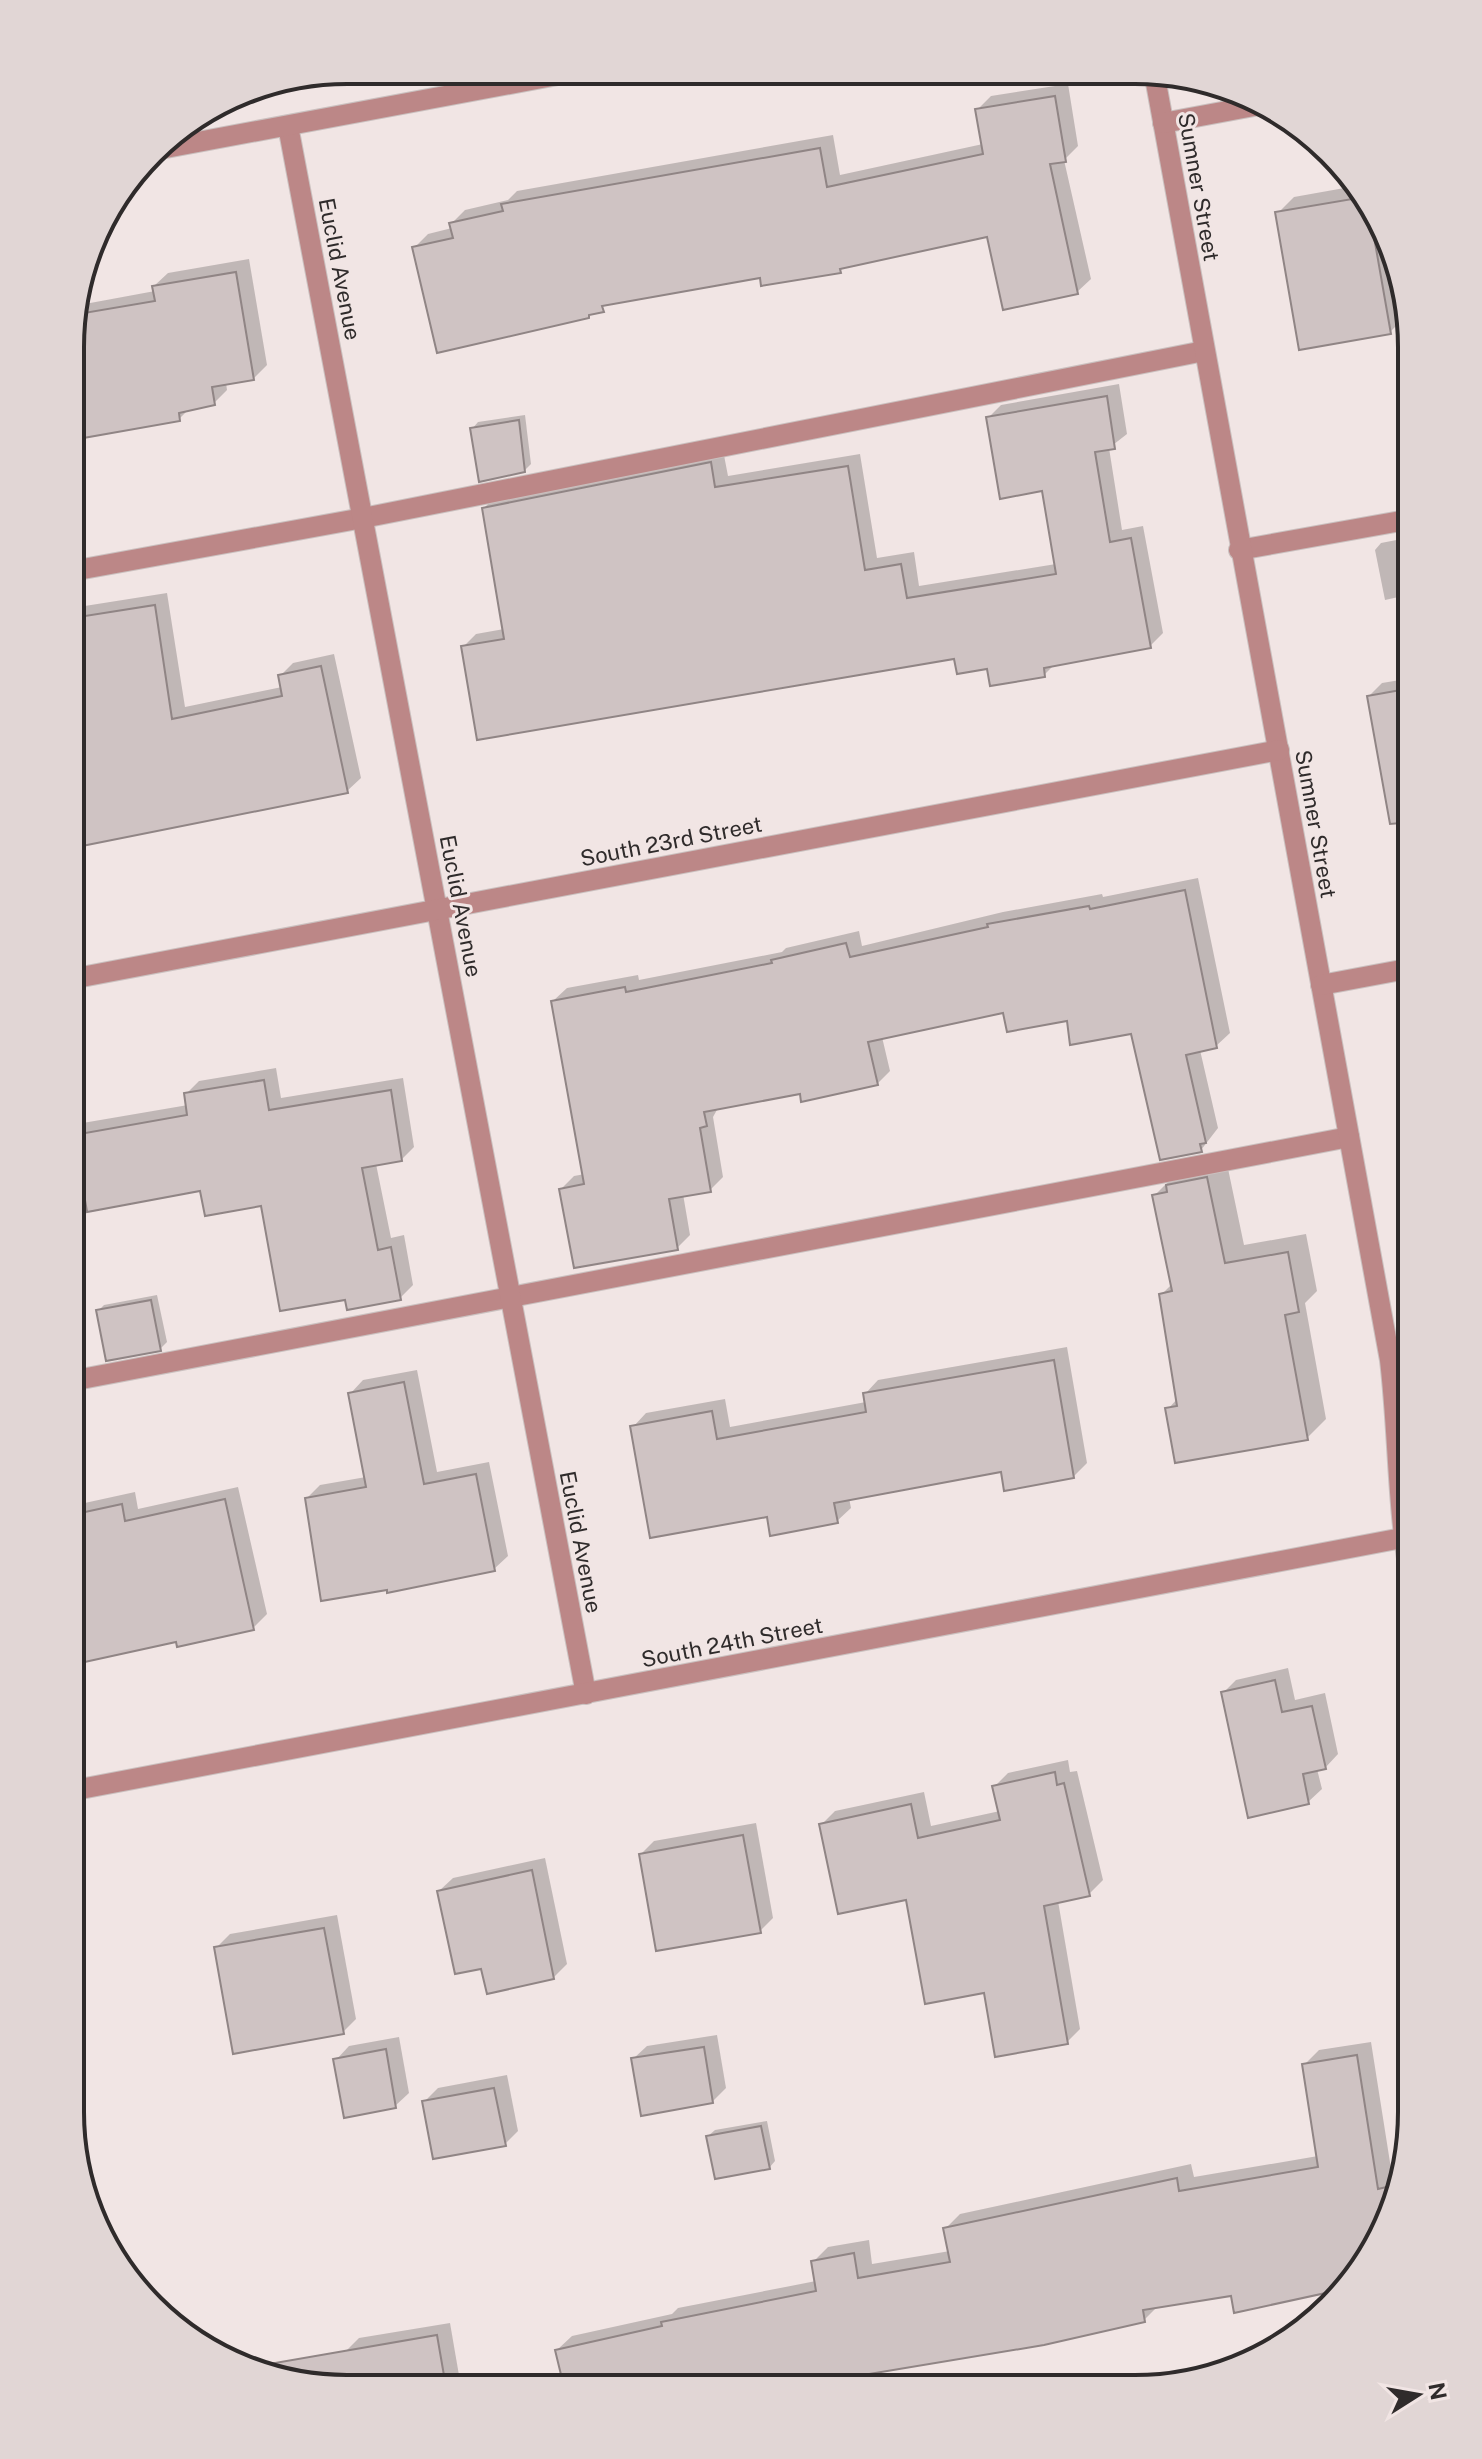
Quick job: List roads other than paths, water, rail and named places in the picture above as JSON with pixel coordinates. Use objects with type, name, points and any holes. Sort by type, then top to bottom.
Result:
[{"type":"street","points":[[178,146],[510,84]]},
{"type":"street","name":"Sumner Street","points":[[1156,85],[1239,550],[1279,750],[1349,1137],[1397,1376]]},
{"type":"street","points":[[1163,123],[1244,108]]},
{"type":"street","name":"Euclid Avenue","points":[[288,126],[586,1694]]},
{"type":"street","points":[[84,569],[363,518],[1204,351]]},
{"type":"street","points":[[1239,550],[1398,522]]},
{"type":"street","name":"South 23rd Street","points":[[84,977],[1279,750]]},
{"type":"street","points":[[1321,985],[1398,971]]},
{"type":"street","points":[[84,1378],[1349,1137]]},
{"type":"street","name":"South 24th Street","points":[[84,1788],[1397,1541]]}]
